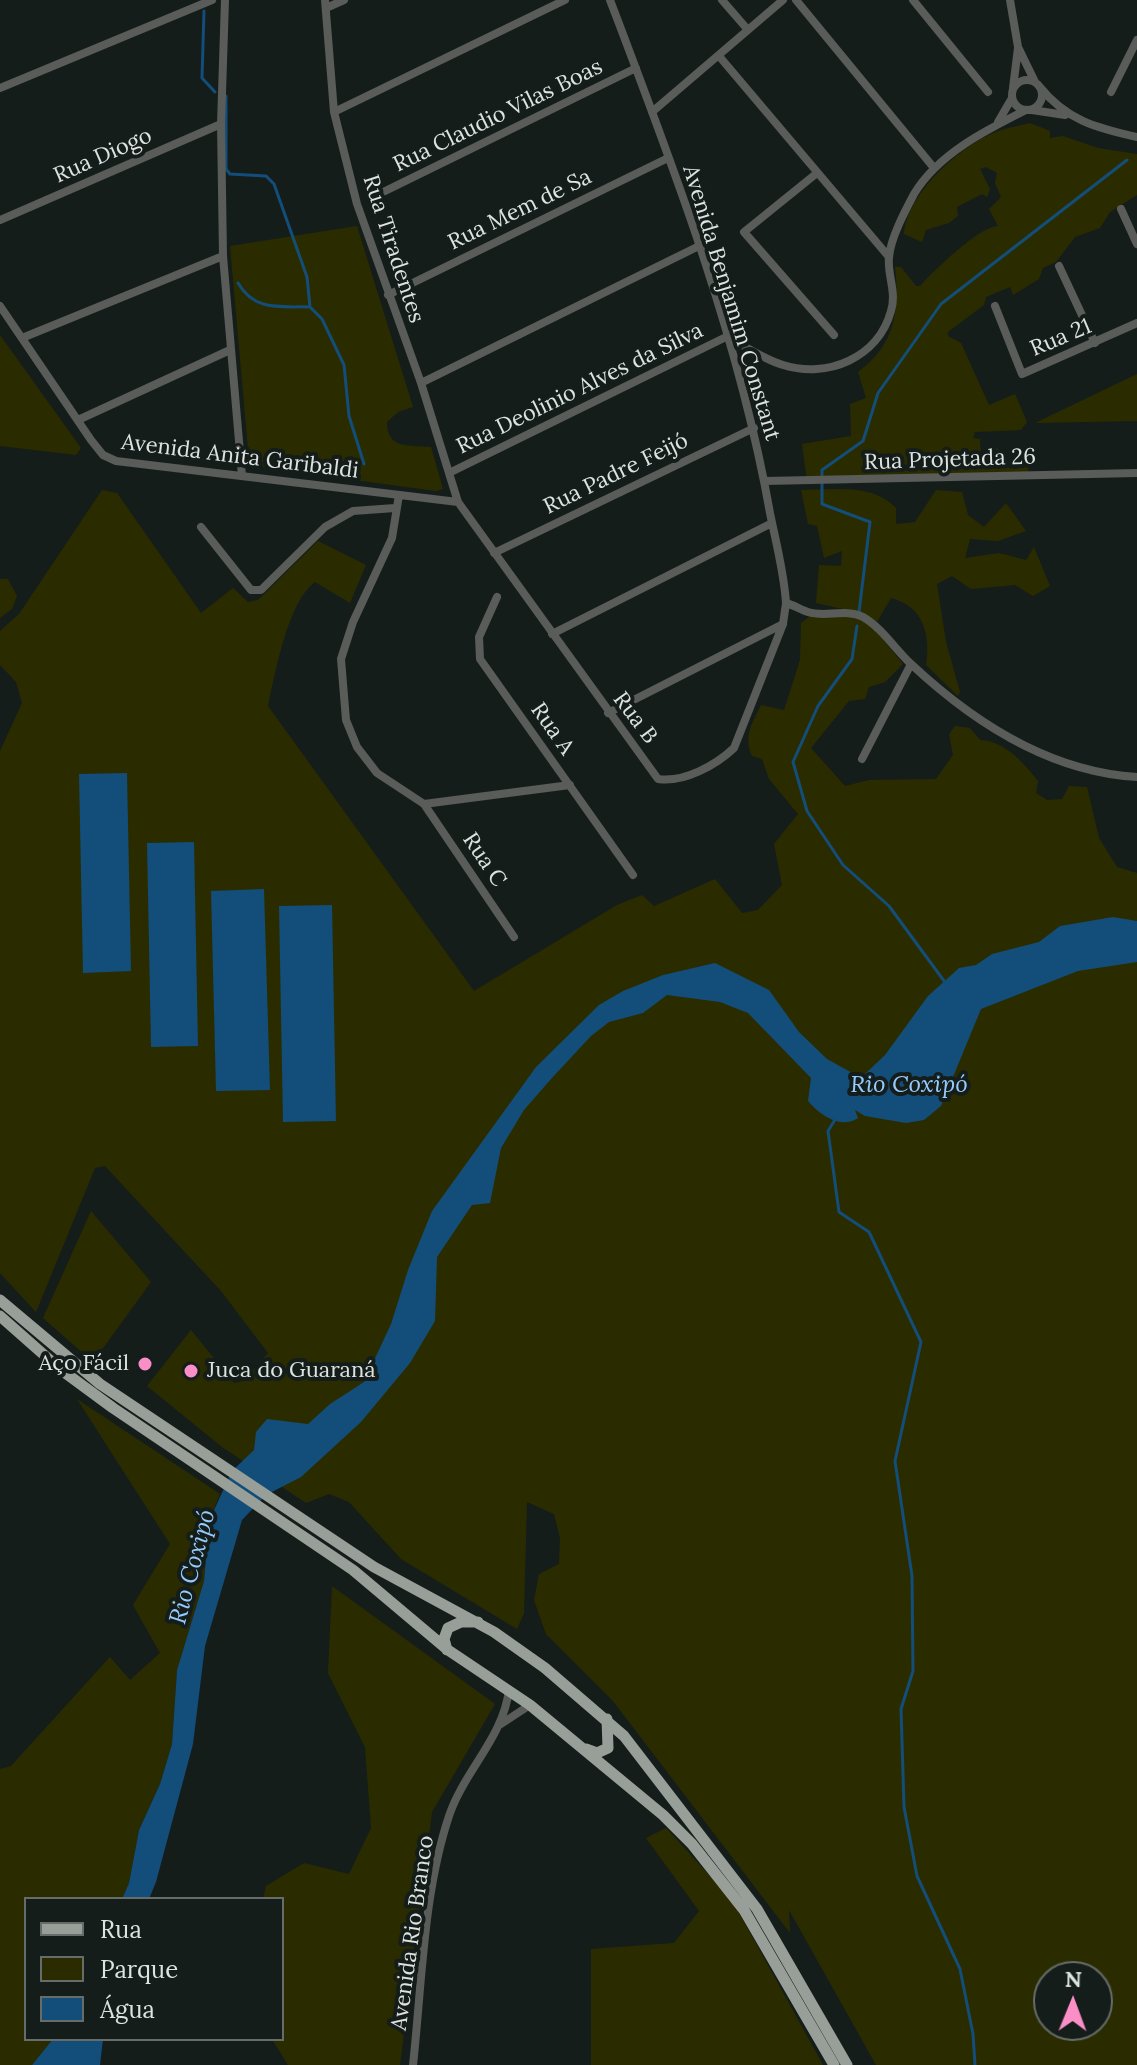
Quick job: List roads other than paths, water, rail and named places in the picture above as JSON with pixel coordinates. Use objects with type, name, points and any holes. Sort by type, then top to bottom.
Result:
[{"type":"main road","points":[[0,1300],[90,1376],[374,1567],[480,1622],[545,1668],[607,1719],[624,1736],[757,1909],[847,2065]]},
{"type":"main road","points":[[0,1316],[60,1369],[353,1570],[448,1650],[530,1705],[673,1825],[728,1888],[834,2065]]},
{"type":"main road","points":[[448,1650],[444,1639],[448,1628],[461,1622],[480,1622]]},
{"type":"main road","points":[[578,1745],[597,1753],[608,1748],[607,1719]]},
{"type":"street","points":[[0,88],[212,0]]},
{"type":"street","points":[[225,0],[221,124],[223,256],[242,476]]},
{"type":"street","points":[[325,4],[344,0]]},
{"type":"street","points":[[334,112],[565,0]]},
{"type":"street","name":"Avenida Benjamim Constant","points":[[610,0],[652,112],[728,336],[754,428],[786,603],[783,624]]},
{"type":"street","points":[[722,0],[748,30]]},
{"type":"street","points":[[652,112],[783,0]]},
{"type":"street","points":[[796,0],[934,168]]},
{"type":"street","points":[[913,0],[988,92]]},
{"type":"street","points":[[1010,0],[1018,47],[1012,93],[1017,107],[1067,115],[1100,129],[1137,137]]},
{"type":"street","name":"Rua Tiradentes","points":[[325,4],[334,112],[357,204],[421,383],[458,502]]},
{"type":"street","points":[[1111,92],[1137,40]]},
{"type":"street","points":[[728,336],[786,366],[806,370],[852,361],[869,348],[891,312],[894,294],[889,257],[904,214],[934,168],[998,122],[1028,110],[1041,100],[1037,84],[1018,47]]},
{"type":"street","points":[[719,56],[889,257]]},
{"type":"street","name":"Rua Claudio Vilas Boas","points":[[375,196],[636,68]]},
{"type":"street","points":[[998,122],[1021,81],[1037,84],[1067,115]]},
{"type":"street","name":"Rua Diogo","points":[[0,220],[221,124]]},
{"type":"street","name":"Rua Mem de Sa","points":[[388,295],[668,158]]},
{"type":"street","points":[[817,173],[744,232],[834,335]]},
{"type":"street","points":[[1121,209],[1137,244]]},
{"type":"street","points":[[421,383],[697,247]]},
{"type":"street","points":[[22,338],[223,256]]},
{"type":"street","points":[[1059,266],[1095,343]]},
{"type":"street","name":"Avenida Anita Garibaldi","points":[[0,306],[103,455],[116,461],[458,502]]},
{"type":"street","name":"Rua 21","points":[[995,306],[1022,374],[1137,323]]},
{"type":"street","name":"Rua Deolinio Alves da Silva","points":[[449,473],[728,336]]},
{"type":"street","points":[[78,420],[230,350]]},
{"type":"street","name":"Rua Padre Feijó","points":[[494,553],[754,428]]},
{"type":"street","name":"Rua Projetada 26","points":[[765,481],[1137,473]]},
{"type":"street","points":[[399,495],[392,538],[353,622],[341,659],[341,689],[346,720],[357,747],[377,773],[424,804],[570,785]]},
{"type":"street","name":"Rua B","points":[[458,502],[658,779],[684,777],[724,757],[738,740],[783,624]]},
{"type":"street","points":[[201,527],[251,590],[261,590],[325,527],[353,511],[395,508]]},
{"type":"street","points":[[552,634],[772,523]]},
{"type":"street","name":"Rua A","points":[[497,597],[479,637],[480,659],[633,875]]},
{"type":"street","points":[[786,603],[809,613],[850,613],[864,618],[911,664],[978,718],[1028,748],[1062,764],[1137,777]]},
{"type":"street","points":[[608,713],[783,624]]},
{"type":"street","points":[[862,759],[911,664]]},
{"type":"street","name":"Rua C","points":[[424,804],[514,937]]},
{"type":"street","name":"Avenida Rio Branco","points":[[413,2065],[440,1852],[463,1782],[500,1725],[509,1690]]},
{"type":"street","name":"Avenida Rio Branco","points":[[500,1725],[530,1705]]},
{"type":"water","points":[[127,773],[131,971],[83,973],[79,774]]},
{"type":"water","points":[[194,842],[198,1046],[151,1047],[147,843]]},
{"type":"water","points":[[264,889],[270,1090],[216,1091],[211,891]]},
{"type":"water","points":[[332,905],[336,1121],[283,1122],[279,906]]},
{"type":"water","name":"Rio Coxipó","points":[[1113,917],[1137,921],[1137,962],[1078,971],[981,1009],[941,1106],[924,1120],[906,1123],[865,1116],[855,1110],[858,1118],[851,1121],[830,1119],[808,1101],[811,1078],[748,1013],[720,1002],[667,995],[643,1013],[609,1022],[591,1036],[524,1110],[501,1148],[490,1203],[472,1205],[437,1257],[435,1321],[410,1363],[361,1422],[301,1477],[266,1495],[242,1520],[205,1646],[193,1744],[156,1882],[150,1897],[123,1897],[129,1883],[139,1830],[160,1784],[172,1744],[177,1670],[204,1581],[209,1521],[232,1471],[254,1450],[256,1432],[267,1419],[308,1424],[330,1404],[364,1382],[391,1324],[408,1270],[432,1211],[536,1067],[599,1005],[623,991],[663,975],[715,963],[769,990],[799,1032],[827,1059],[856,1075],[864,1075],[885,1055],[928,996],[959,968],[976,965],[992,954],[1039,942],[1060,926]]},
{"type":"water","points":[[51,2041],[103,2041],[100,2065],[32,2065]]},
{"type":"waterway","points":[[204,11],[202,78],[215,92]]},
{"type":"waterway","points":[[226,96],[226,169],[230,174],[266,176],[274,184],[307,277],[310,307],[322,319],[344,365],[349,416],[364,464]]},
{"type":"waterway","points":[[859,612],[870,522],[822,504],[822,470],[863,441],[878,393],[941,304],[1127,160]]},
{"type":"waterway","points":[[238,283],[252,299],[260,303],[279,307],[310,307]]},
{"type":"waterway","points":[[857,626],[852,659],[818,706],[793,762],[807,811],[843,865],[889,906],[947,985]]},
{"type":"waterway","points":[[836,1118],[828,1131],[839,1212],[869,1232],[921,1342],[895,1461],[912,1576],[913,1671],[901,1709],[904,1807],[917,1876],[960,1969],[973,2034],[975,2065]]},
{"type":"place","name":"Aço Fácil","points":[[145,1364]]},
{"type":"place","name":"Juca do Guaraná","points":[[191,1371]]}]
